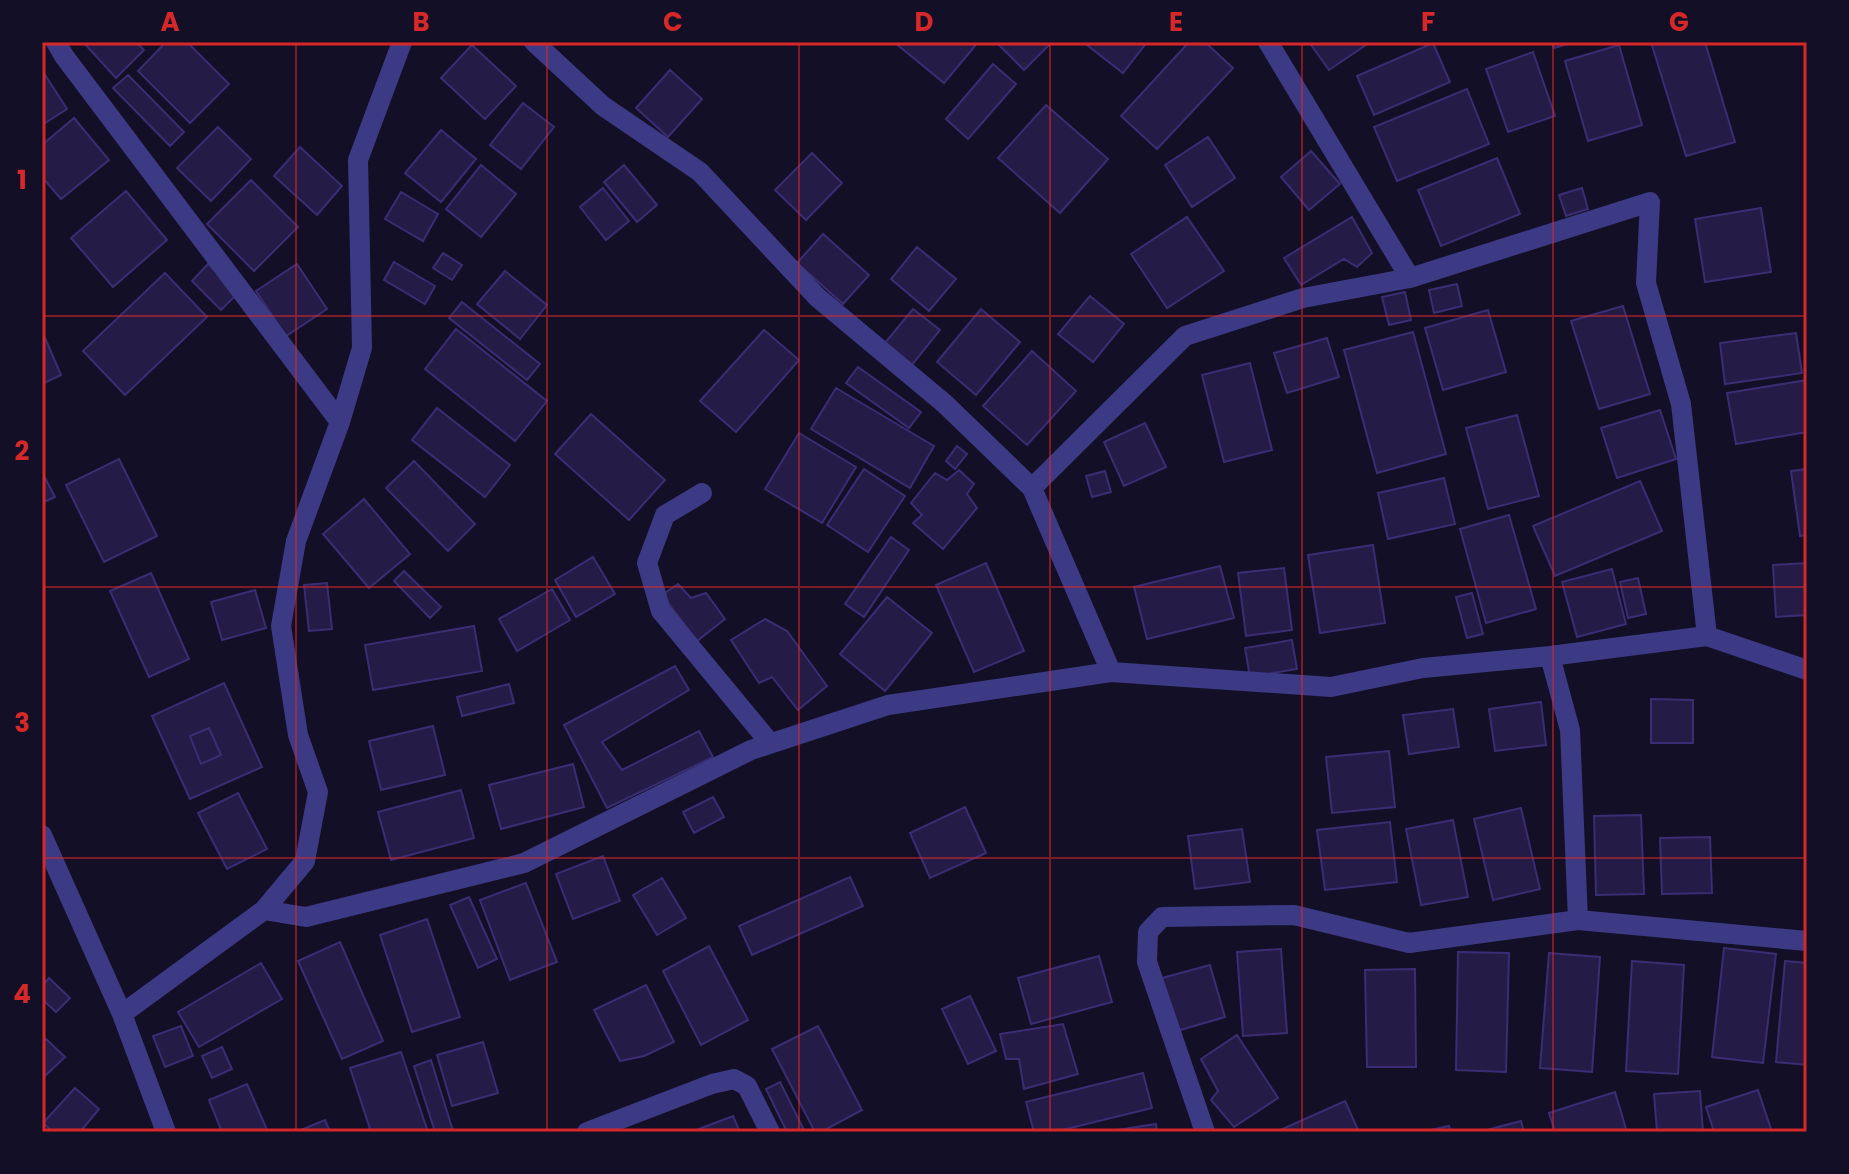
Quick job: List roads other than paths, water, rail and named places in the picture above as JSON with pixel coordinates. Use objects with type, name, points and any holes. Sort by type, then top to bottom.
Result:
[{"type":"street","points":[[56,42],[340,422]]},
{"type":"street","points":[[122,1014],[264,910],[305,861],[318,792],[298,735],[281,626],[296,541],[340,422],[362,348],[358,160],[402,42]]},
{"type":"street","points":[[534,42],[603,106],[700,172],[817,297],[945,404],[1032,488],[1111,672]]},
{"type":"street","points":[[1268,42],[1410,278]]},
{"type":"street","points":[[1032,488],[1185,336],[1303,298],[1410,278],[1650,202],[1646,283],[1681,404],[1707,636]]},
{"type":"street","points":[[702,493],[665,515],[647,563],[661,611],[770,743]]},
{"type":"street","points":[[264,910],[306,917],[524,863],[751,750],[888,705],[1111,672],[1331,687],[1423,668],[1707,636],[1807,670]]},
{"type":"street","points":[[1550,656],[1570,730],[1578,920]]},
{"type":"street","points":[[42,835],[122,1014],[166,1132]]},
{"type":"street","points":[[1205,1132],[1147,962],[1148,932],[1162,917],[1294,915],[1409,943],[1578,920],[1807,941]]},
{"type":"street","points":[[587,1132],[712,1084],[734,1079],[747,1086],[770,1132]]}]
